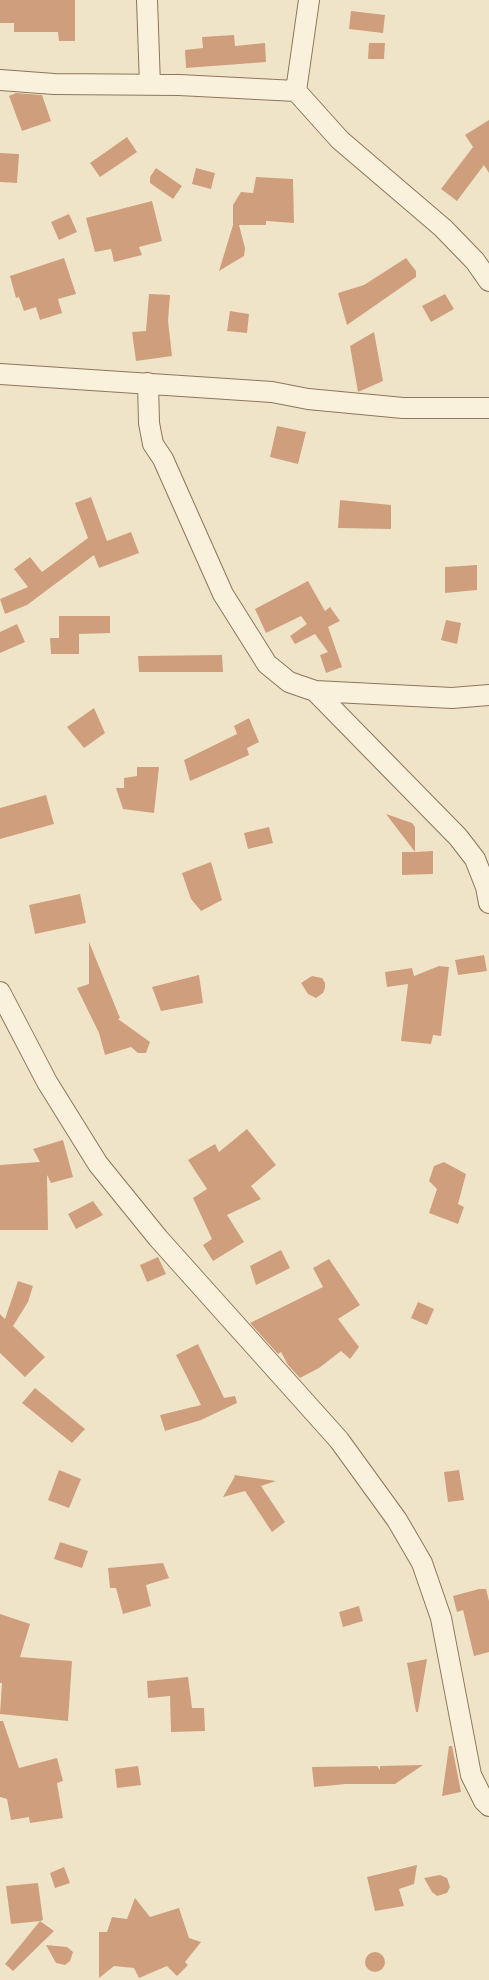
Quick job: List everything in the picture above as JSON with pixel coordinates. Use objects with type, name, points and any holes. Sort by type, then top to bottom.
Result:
[{"type":"street","points":[[147,0],[150,85]]},
{"type":"street","points":[[296,92],[309,0]]},
{"type":"street","points":[[0,80],[54,84],[150,85],[296,92],[340,140],[442,228],[475,261],[489,281]]},
{"type":"street","points":[[0,374],[272,392],[308,399],[404,408],[489,408]]},
{"type":"street","points":[[148,383],[149,423],[153,444],[162,459],[223,594],[267,664],[289,682],[315,691],[452,698],[489,695]]},
{"type":"street","points":[[315,691],[458,837],[475,859],[486,886],[489,903]]},
{"type":"street","points":[[0,992],[46,1082],[98,1164],[158,1238],[339,1440],[397,1520],[422,1563],[441,1617],[471,1775],[484,1801],[489,1806]]},
{"type":"building","points":[[0,0],[75,0],[75,41],[59,41],[58,32],[14,32],[14,23],[0,23]]},
{"type":"building","points":[[351,11],[385,15],[383,33],[349,29]]},
{"type":"building","points":[[234,35],[235,46],[265,43],[266,62],[186,68],[185,50],[203,48],[202,37]]},
{"type":"building","points":[[369,43],[385,43],[384,59],[368,59]]},
{"type":"building","points":[[16,93],[42,95],[51,121],[22,131],[9,96]]},
{"type":"building","points":[[489,120],[489,173],[484,165],[457,201],[441,189],[473,147],[465,135]]},
{"type":"building","points":[[127,137],[137,152],[100,177],[90,163]]},
{"type":"building","points":[[0,153],[19,154],[17,183],[0,182]]},
{"type":"building","points":[[156,168],[182,186],[173,199],[150,183],[150,177]]},
{"type":"building","points":[[196,168],[215,173],[211,189],[192,184]]},
{"type":"building","points":[[256,177],[293,179],[294,223],[266,221],[266,225],[239,225],[245,248],[244,256],[219,271],[233,225],[233,205],[241,192],[253,193]]},
{"type":"building","points":[[152,201],[162,241],[139,247],[142,255],[114,262],[111,249],[95,252],[86,218]]},
{"type":"building","points":[[69,214],[77,232],[59,240],[51,222]]},
{"type":"building","points":[[64,258],[76,294],[58,299],[62,313],[40,320],[36,307],[24,311],[19,297],[16,298],[10,276]]},
{"type":"building","points":[[406,258],[416,271],[416,277],[347,325],[338,293],[364,285]]},
{"type":"building","points":[[149,294],[170,295],[168,321],[172,356],[136,361],[132,332],[146,331]]},
{"type":"building","points":[[445,294],[454,309],[431,322],[422,306]]},
{"type":"building","points":[[230,311],[249,314],[247,333],[227,331]]},
{"type":"building","points":[[374,332],[383,381],[358,392],[350,346]]},
{"type":"building","points":[[277,426],[306,432],[298,464],[270,457]]},
{"type":"building","points":[[91,497],[107,541],[131,532],[139,553],[99,568],[94,555],[27,605],[5,614],[0,599],[28,587],[14,569],[30,557],[42,572],[88,538],[75,503]]},
{"type":"building","points":[[340,500],[391,505],[391,529],[338,528]]},
{"type":"building","points":[[477,565],[477,590],[445,593],[445,567]]},
{"type":"building","points":[[308,581],[325,611],[330,607],[340,621],[328,627],[342,667],[326,673],[320,655],[328,652],[315,634],[295,644],[290,636],[307,624],[301,616],[266,633],[255,609]]},
{"type":"building","points":[[59,616],[110,616],[110,633],[79,634],[79,654],[51,654],[50,638],[59,638]]},
{"type":"building","points":[[446,620],[461,623],[457,644],[441,640]]},
{"type":"building","points":[[17,624],[25,642],[0,653],[0,632]]},
{"type":"building","points":[[222,655],[223,672],[139,672],[138,656]]},
{"type":"building","points":[[94,708],[105,733],[84,748],[67,727]]},
{"type":"building","points":[[249,718],[259,742],[247,748],[249,755],[190,781],[184,760],[237,734],[234,726]]},
{"type":"building","points":[[137,767],[159,767],[154,813],[123,809],[116,788],[124,788],[124,778],[137,776]]},
{"type":"building","points":[[46,795],[54,824],[0,839],[0,808]]},
{"type":"building","points":[[386,814],[412,823],[415,827],[415,852]]},
{"type":"building","points":[[269,827],[273,843],[248,849],[244,833]]},
{"type":"building","points":[[433,851],[433,874],[402,875],[402,852]]},
{"type":"building","points":[[211,862],[222,900],[201,911],[191,899],[182,873]]},
{"type":"building","points":[[80,894],[86,923],[35,934],[29,905]]},
{"type":"building","points":[[89,942],[120,1018],[118,1019],[150,1042],[146,1053],[138,1053],[131,1047],[105,1055],[99,1033],[77,988],[89,984]]},
{"type":"building","points":[[484,955],[487,971],[458,975],[455,960]]},
{"type":"building","points":[[439,966],[449,967],[441,1036],[433,1035],[431,1044],[401,1041],[408,984],[387,987],[385,972],[412,968],[414,976]]},
{"type":"building","points":[[199,975],[203,1003],[161,1011],[152,987]]},
{"type":"building","points":[[312,976],[322,978],[325,983],[323,993],[316,998],[308,994],[301,983]]},
{"type":"building","points":[[247,1129],[276,1165],[251,1186],[261,1199],[227,1215],[244,1242],[213,1261],[203,1245],[212,1239],[193,1198],[207,1189],[188,1160],[215,1144],[219,1152]]},
{"type":"building","points":[[63,1140],[73,1177],[51,1183],[47,1175],[48,1230],[0,1230],[0,1165],[40,1162],[33,1149]]},
{"type":"building","points":[[444,1162],[466,1174],[458,1204],[464,1207],[458,1224],[429,1213],[437,1189],[429,1181],[434,1166]]},
{"type":"building","points":[[93,1201],[103,1215],[76,1229],[68,1214]]},
{"type":"building","points":[[281,1250],[290,1268],[256,1285],[250,1266]]},
{"type":"building","points":[[158,1257],[166,1274],[147,1282],[140,1265]]},
{"type":"building","points":[[329,1259],[360,1305],[338,1319],[359,1347],[350,1359],[341,1351],[319,1368],[300,1378],[288,1365],[281,1352],[278,1354],[250,1323],[323,1287],[313,1268]]},
{"type":"building","points":[[18,1281],[33,1286],[28,1302],[13,1326],[45,1357],[25,1377],[0,1353],[0,1314],[5,1319]]},
{"type":"building","points":[[418,1302],[434,1309],[427,1325],[411,1318]]},
{"type":"building","points":[[198,1344],[224,1398],[235,1396],[237,1403],[201,1420],[165,1431],[160,1415],[201,1405],[176,1355]]},
{"type":"building","points":[[35,1388],[85,1429],[72,1443],[22,1403]]},
{"type":"building","points":[[59,1470],[81,1479],[69,1508],[48,1500]]},
{"type":"building","points":[[459,1470],[464,1500],[448,1502],[444,1472]]},
{"type":"building","points":[[234,1475],[276,1481],[261,1486],[285,1522],[272,1532],[245,1491],[223,1497]]},
{"type":"building","points":[[60,1542],[88,1551],[82,1568],[54,1559]]},
{"type":"building","points":[[163,1563],[169,1578],[146,1585],[151,1606],[123,1614],[116,1588],[110,1588],[108,1568]]},
{"type":"building","points":[[486,1589],[489,1601],[489,1652],[474,1656],[463,1610],[457,1612],[453,1596]]},
{"type":"building","points":[[359,1606],[363,1621],[343,1627],[339,1612]]},
{"type":"building","points":[[0,1614],[30,1624],[20,1657],[72,1661],[68,1721],[0,1714],[2,1683],[0,1683]]},
{"type":"building","points":[[427,1659],[418,1712],[416,1712],[407,1663]]},
{"type":"building","points":[[188,1677],[192,1708],[204,1708],[205,1731],[171,1732],[170,1696],[148,1698],[147,1681]]},
{"type":"building","points":[[0,1721],[3,1721],[19,1768],[57,1758],[63,1781],[57,1783],[63,1818],[30,1823],[29,1817],[11,1820],[7,1799],[0,1797]]},
{"type":"building","points":[[449,1746],[452,1746],[461,1792],[442,1796]]},
{"type":"building","points":[[423,1765],[395,1784],[346,1784],[314,1787],[312,1767],[377,1766],[380,1770],[380,1766]]},
{"type":"building","points":[[138,1766],[141,1785],[117,1788],[115,1769]]},
{"type":"building","points":[[417,1865],[414,1884],[399,1889],[404,1906],[375,1911],[367,1877]]},
{"type":"building","points":[[64,1867],[70,1883],[55,1888],[50,1873]]},
{"type":"building","points":[[440,1875],[447,1878],[450,1887],[447,1893],[437,1896],[424,1878]]},
{"type":"building","points":[[38,1883],[43,1920],[11,1924],[6,1886]]},
{"type":"building","points":[[135,1898],[150,1917],[179,1908],[189,1938],[201,1942],[185,1962],[188,1965],[177,1976],[167,1966],[139,1978],[134,1968],[114,1966],[99,1978],[99,1932],[107,1932],[112,1917],[127,1919]]},
{"type":"building","points":[[40,1921],[54,1931],[13,1971],[5,1964]]},
{"type":"building","points":[[46,1945],[67,1947],[73,1952],[70,1961],[65,1965],[56,1963]]},
{"type":"building","points":[[371,1952],[379,1952],[385,1958],[385,1966],[379,1972],[371,1972],[365,1966],[365,1958]]}]
